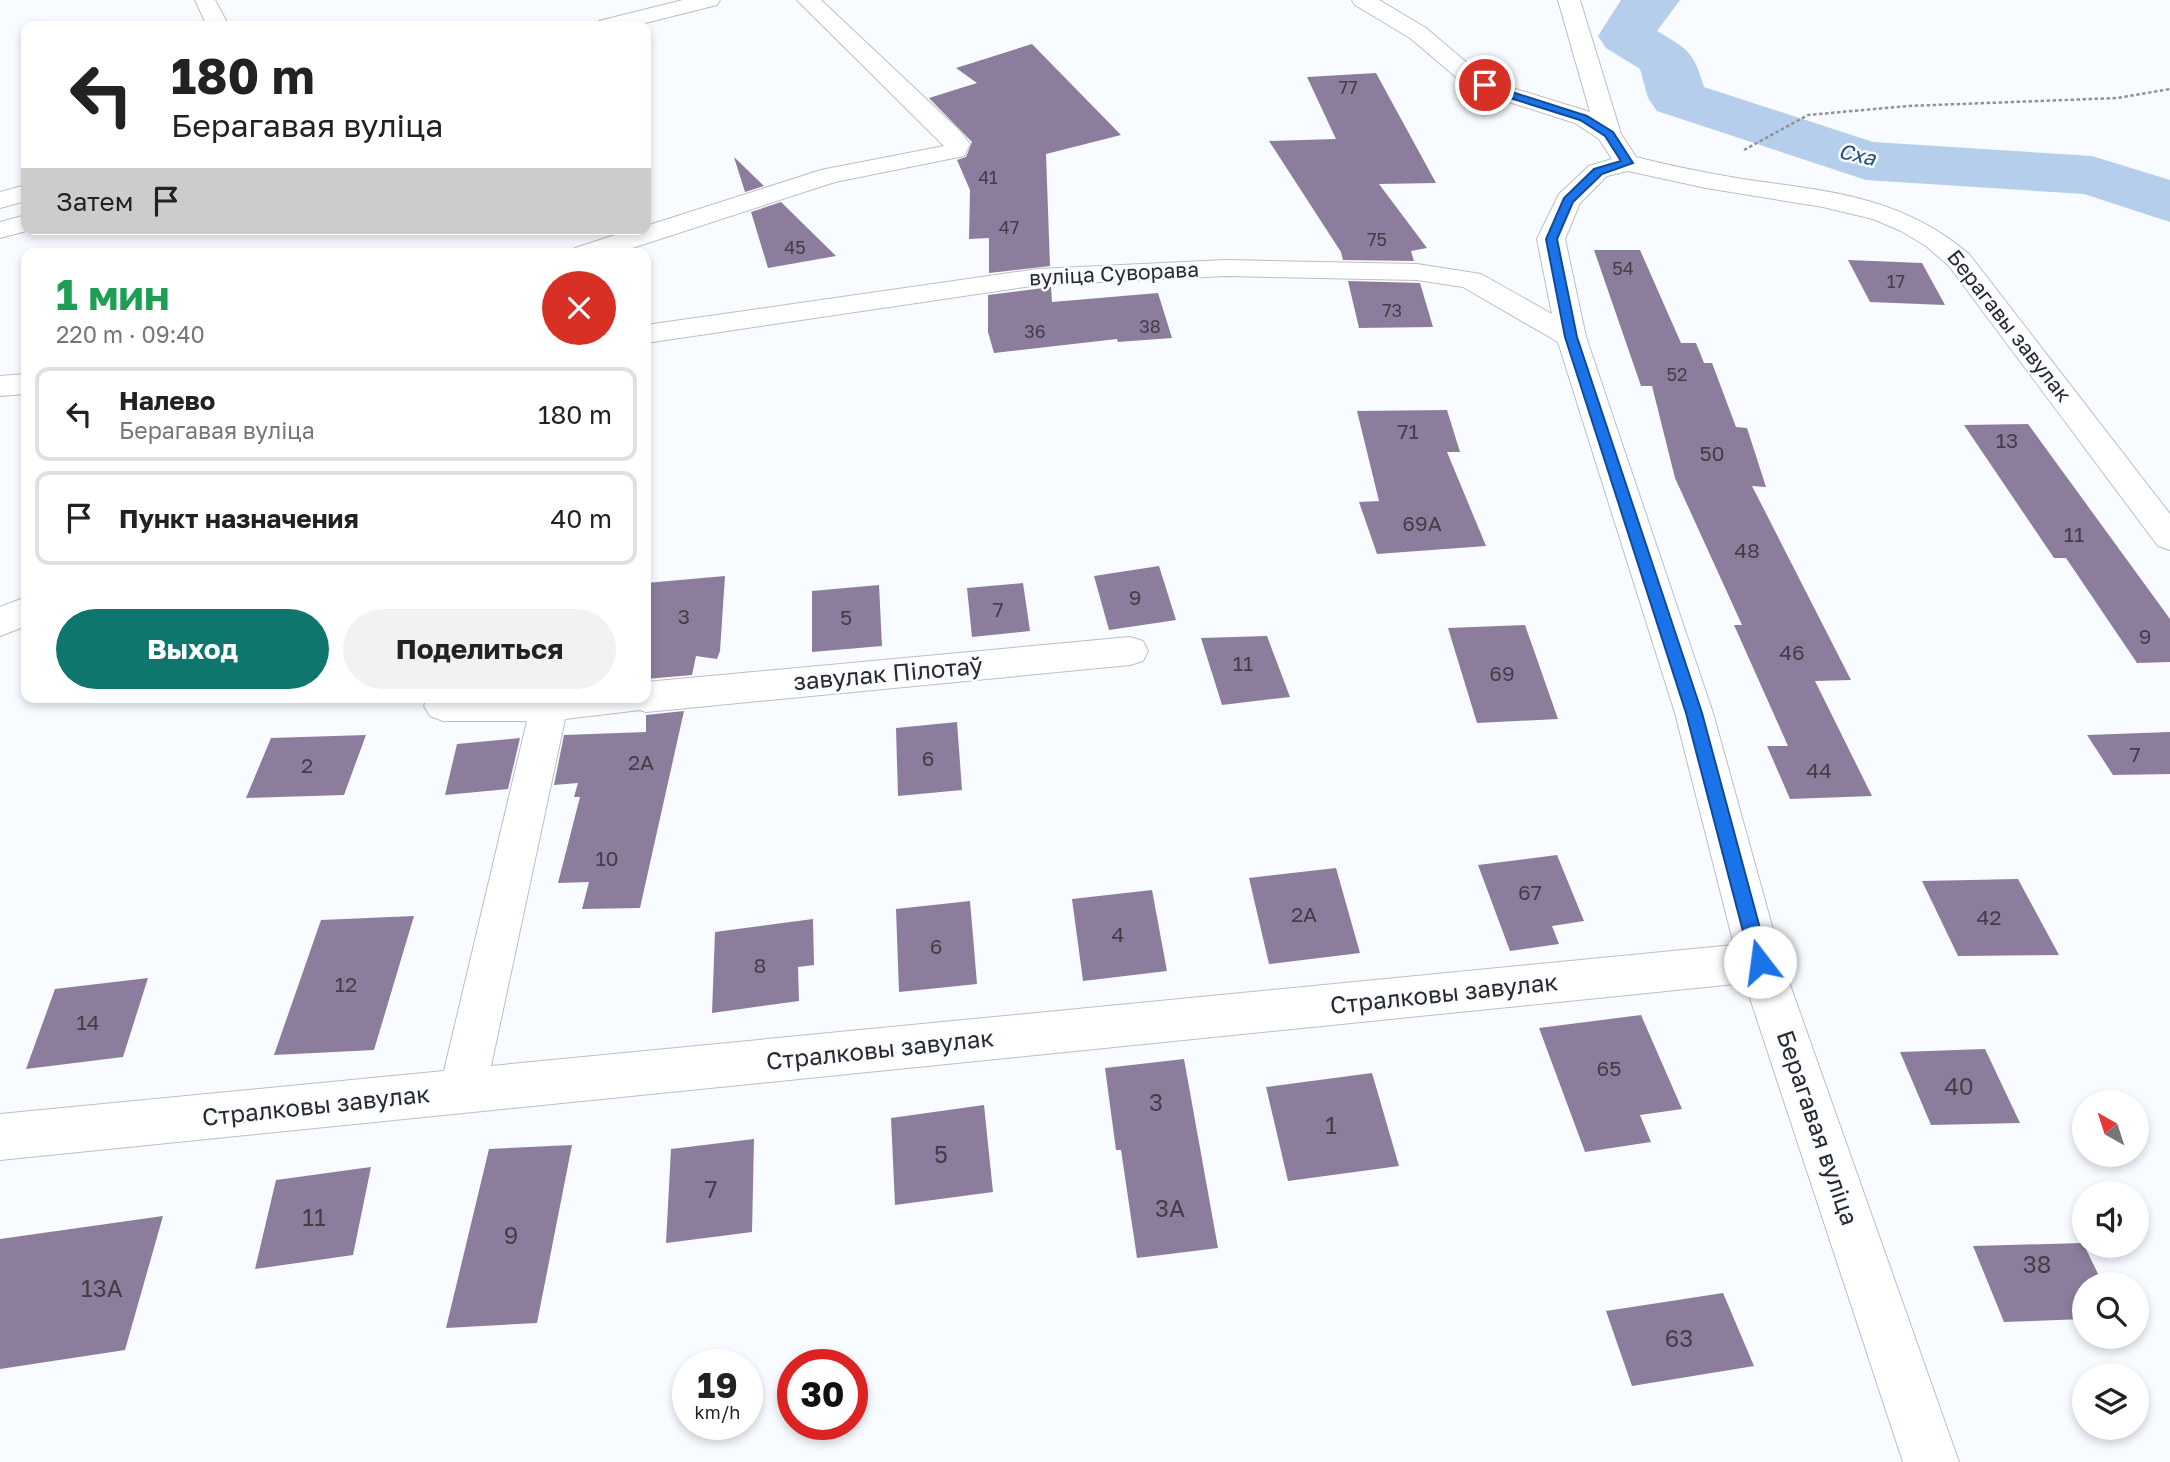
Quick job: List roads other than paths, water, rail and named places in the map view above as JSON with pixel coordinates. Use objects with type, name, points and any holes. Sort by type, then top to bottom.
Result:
[{"type":"street","points":[[607,0],[611,21]]},
{"type":"street","points":[[628,21],[711,0]]},
{"type":"street","points":[[651,37],[711,0]]},
{"type":"street","points":[[651,233],[830,175],[955,151],[957,144],[950,135],[808,0]]},
{"type":"street","points":[[1363,0],[1418,33],[1471,78],[1498,91],[1584,118],[1618,148]]},
{"type":"street","points":[[1569,0],[1618,148]]},
{"type":"street","points":[[205,2],[215,21]]},
{"type":"street","name":"Берагавая вуліца","points":[[1618,148],[1598,172],[1568,200],[1551,239],[1571,337],[1694,713],[1760,962],[1931,1462]]},
{"type":"street","name":"Берагавы завулак","points":[[1618,148],[1703,181],[1858,206],[1894,217],[1945,245],[2170,538]]},
{"type":"street","points":[[0,201],[21,195]]},
{"type":"street","points":[[0,230],[21,224]]},
{"type":"street","points":[[604,248],[644,235]]},
{"type":"street","name":"вуліца Суворава","points":[[651,333],[1038,278],[1226,268],[1417,272],[1471,280],[1571,337]]},
{"type":"street","points":[[0,386],[21,384]]},
{"type":"street","points":[[0,623],[21,612]]},
{"type":"street","name":"завулак Пілотаў","points":[[651,697],[1130,652]]},
{"type":"street","points":[[443,706],[549,706],[580,703]]},
{"type":"street","points":[[462,1091],[549,706]]},
{"type":"street","name":"Стралковы завулак","points":[[0,1137],[1760,962]]},
{"type":"waterway","name":"Сха","points":[[1653,0],[1642,10],[1626,36],[1667,61],[1678,98],[1866,161],[2092,175],[2170,202]]}]
